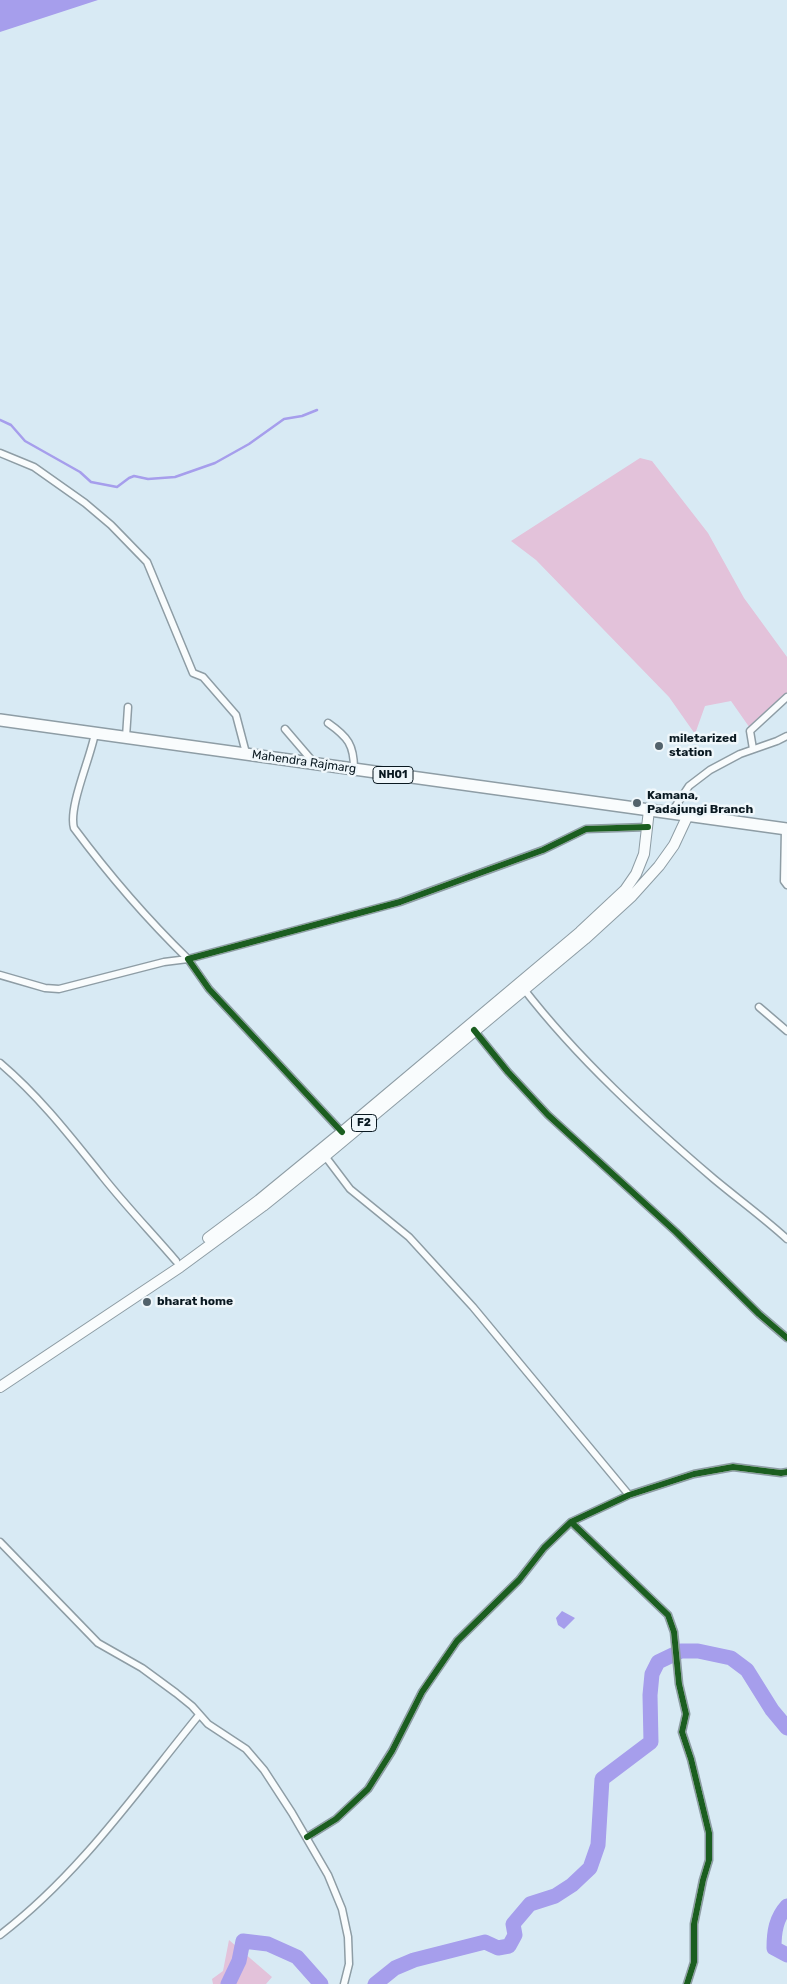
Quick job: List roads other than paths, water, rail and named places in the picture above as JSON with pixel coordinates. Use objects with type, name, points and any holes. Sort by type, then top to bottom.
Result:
[{"type":"highway","name":"Mahendra Rajmarg","points":[[0,720],[786,829]]},
{"type":"main road","name":"F2","points":[[0,1379],[176,1261],[259,1200],[580,932],[625,890],[636,874],[644,854],[649,810]]},
{"type":"main road","name":"F2","points":[[0,1387],[180,1267],[263,1206],[325,1156],[523,988],[585,938],[632,896],[669,852],[688,815]]},
{"type":"street","points":[[0,453],[34,467],[85,502],[111,525],[147,562],[193,673],[203,676],[236,715],[246,753]]},
{"type":"street","points":[[753,749],[750,731],[787,697]]},
{"type":"street","points":[[126,737],[128,707]]},
{"type":"street","points":[[328,723],[348,741],[354,752],[354,769]]},
{"type":"street","points":[[285,729],[316,764]]},
{"type":"street","points":[[95,733],[72,822],[74,828],[132,902],[188,959],[209,989],[342,1132]]},
{"type":"street","points":[[671,813],[688,786],[727,760],[787,736]]},
{"type":"street","points":[[0,975],[45,988],[59,989],[164,962],[188,959],[400,902],[543,850],[586,829],[648,827]]},
{"type":"street","points":[[786,829],[784,881],[787,886]]},
{"type":"street","points":[[523,988],[552,1026],[617,1091],[683,1152],[787,1239]]},
{"type":"street","points":[[759,1006],[787,1031]]},
{"type":"street","points":[[474,1030],[508,1072],[548,1115],[676,1232],[759,1314],[787,1338]]},
{"type":"street","points":[[0,1063],[30,1089],[51,1112],[104,1178],[176,1261]]},
{"type":"street","points":[[325,1156],[350,1189],[409,1238],[473,1307],[629,1495]]},
{"type":"street","points":[[307,1837],[336,1819],[368,1790],[392,1751],[422,1692],[457,1641],[519,1580],[544,1548],[571,1522],[629,1495],[694,1474],[733,1467],[781,1473],[787,1472]]},
{"type":"street","points":[[571,1522],[668,1615],[674,1632],[679,1684],[686,1714],[682,1732],[709,1834],[710,1860],[703,1880],[694,1924],[694,1962],[687,1984]]},
{"type":"street","points":[[0,1542],[98,1643],[142,1668],[192,1706],[219,1733],[246,1749],[280,1793],[328,1875],[342,1909],[348,1937],[349,1964],[344,1984]]},
{"type":"street","points":[[0,1935],[44,1896],[79,1861],[200,1716]]},
{"type":"waterway","points":[[0,420],[11,425],[25,441],[80,472],[91,482],[117,487],[134,476],[148,479],[175,477],[215,463],[249,444],[284,419],[302,416],[317,410]]},
{"type":"waterway","points":[[375,1984],[395,1968],[414,1960],[485,1942],[498,1948],[509,1946],[515,1935],[513,1924],[530,1904],[555,1896],[572,1885],[590,1868],[598,1845],[602,1779],[651,1742],[650,1695],[652,1674],[658,1662],[681,1651],[698,1651],[731,1658],[747,1670],[772,1710],[787,1728]]},
{"type":"waterway","points":[[787,1906],[780,1915],[774,1936],[774,1948],[787,1955]]},
{"type":"waterway","points":[[228,1984],[239,1961],[243,1941],[268,1944],[297,1957],[321,1984]]},
{"type":"place","name":"miletarized station","points":[[659,746]]},
{"type":"place","name":"Kamana, Padajungi Branch","points":[[637,803]]},
{"type":"place","name":"bharat home","points":[[147,1302]]}]
